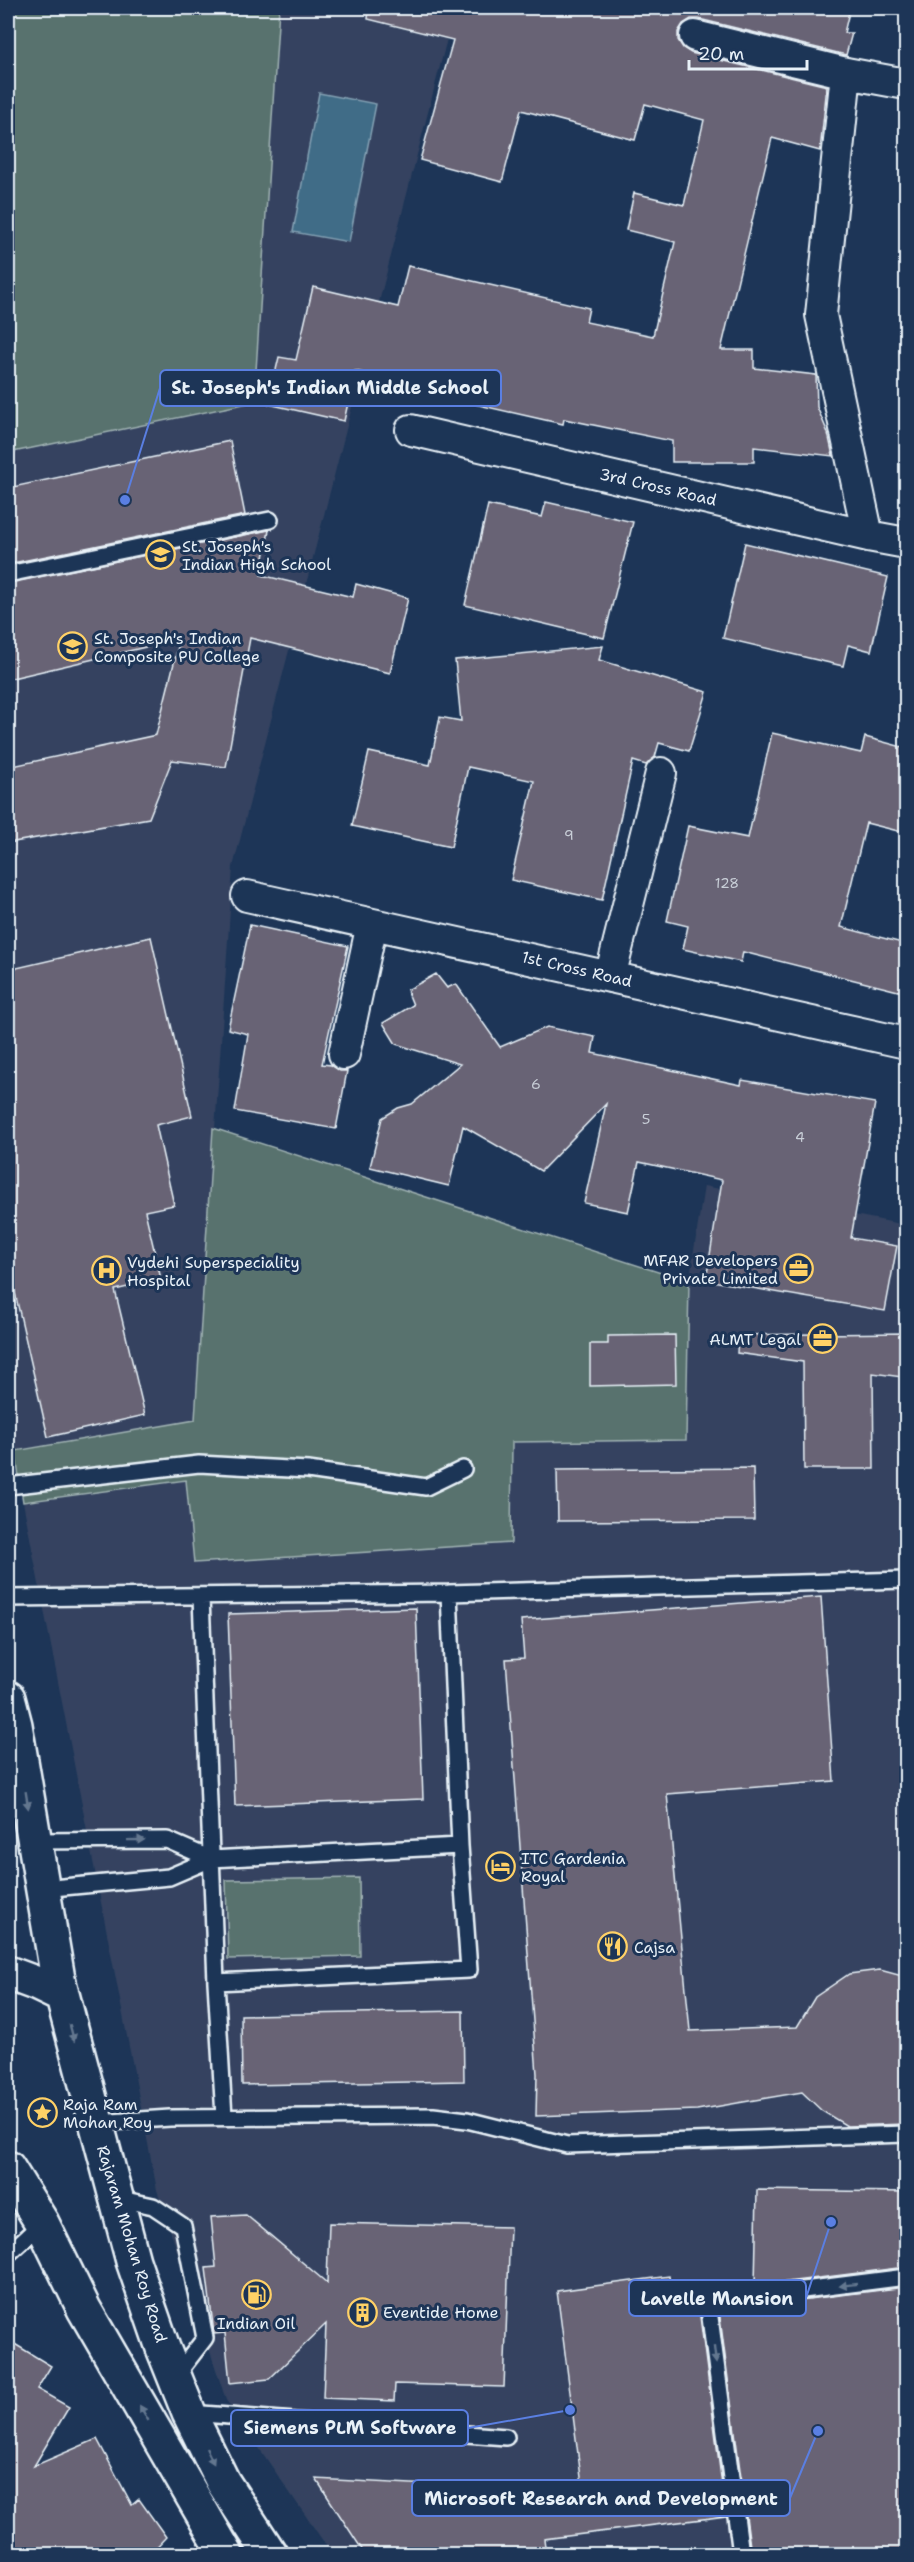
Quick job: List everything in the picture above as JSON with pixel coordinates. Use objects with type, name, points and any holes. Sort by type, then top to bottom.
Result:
[{"type":"main road","name":"Rajaram Mohan Roy Road","points":[[9,1713],[35,1841],[62,1996],[133,2261],[189,2413],[223,2482],[270,2554]]},
{"type":"main road","points":[[8,1973],[62,1996]]},
{"type":"main road","points":[[8,2168],[42,2223],[84,2309],[226,2554]]},
{"type":"street","points":[[695,36],[846,73],[906,84]]},
{"type":"street","points":[[846,73],[821,315],[868,536]]},
{"type":"street","name":"3rd Cross Road","points":[[411,430],[906,543]]},
{"type":"street","points":[[610,976],[661,773]]},
{"type":"street","name":"1st Cross Road","points":[[247,896],[906,1043]]},
{"type":"street","points":[[344,1054],[372,924]]},
{"type":"lane","points":[[8,574],[270,520]]},
{"type":"lane","points":[[8,1486],[199,1464],[308,1470],[426,1487],[463,1468]]},
{"type":"lane","points":[[8,1598],[449,1593],[906,1580]]},
{"type":"lane","points":[[216,1982],[469,1970],[460,1846],[449,1593]]},
{"type":"lane","points":[[201,1597],[216,1982],[224,2117]]},
{"type":"lane","points":[[35,1841],[167,1840],[211,1859]]},
{"type":"lane","points":[[42,1889],[169,1877],[211,1859],[460,1846]]},
{"type":"lane","points":[[96,2123],[170,2118],[433,2116],[467,2120],[567,2145],[906,2134]]},
{"type":"lane","points":[[116,2198],[153,2206],[183,2226],[204,2338],[175,2377]]},
{"type":"lane","points":[[8,2254],[42,2223]]},
{"type":"lane","points":[[741,2554],[708,2302],[906,2277]]},
{"type":"lane","points":[[189,2413],[506,2437]]},
{"type":"shaded area","name":"St. Joseph's Indian High School","points":[[8,8],[455,8],[233,867],[195,1420],[15,1451],[8,1414]]},
{"type":"shaded area","points":[[319,93],[376,104],[349,242],[293,232]]},
{"type":"shaded area","name":"ITC Gardenia Royal","points":[[704,1186],[906,1225],[906,2554],[332,2554],[226,2400],[157,2190],[23,1502],[187,1480],[194,1562],[511,1543],[512,1442],[686,1440],[689,1282]]},
{"type":"green space","points":[[8,8],[279,8],[254,402],[8,453]]},
{"type":"green space","points":[[213,1128],[689,1282],[686,1440],[512,1442],[511,1543],[194,1563],[186,1480],[23,1502],[15,1451],[195,1420]]},
{"type":"green space","points":[[359,1878],[360,1956],[228,1959],[226,1880]]},
{"type":"building","points":[[369,8],[850,8],[844,33],[852,33],[846,55],[699,19],[691,19],[683,24],[678,32],[678,40],[683,48],[691,53],[827,86],[820,151],[772,138],[721,350],[754,350],[754,368],[816,375],[817,407],[828,433],[833,456],[754,447],[754,462],[672,462],[672,441],[564,419],[563,424],[474,404],[475,398],[355,371],[344,421],[268,404],[279,357],[296,360],[313,287],[398,307],[408,266],[589,308],[586,322],[653,336],[675,242],[626,230],[634,193],[684,205],[704,120],[645,104],[635,140],[521,110],[502,182],[420,160],[453,40],[368,19]]},
{"type":"building","points":[[230,441],[245,515],[8,564],[8,488]]},
{"type":"building","points":[[546,502],[633,522],[604,638],[465,605],[488,505],[542,517]]},
{"type":"building","points":[[269,530],[261,575],[353,597],[356,584],[408,598],[390,673],[250,638],[226,767],[172,760],[149,818],[8,843],[8,767],[156,735],[180,639],[8,679],[8,583]]},
{"type":"building","points":[[745,543],[888,577],[871,651],[848,645],[843,666],[723,638]]},
{"type":"building","points":[[603,646],[599,660],[707,692],[689,751],[659,743],[655,757],[646,765],[633,761],[602,900],[511,880],[534,781],[468,767],[451,847],[352,826],[369,752],[430,765],[440,717],[461,721],[455,660]]},
{"type":"building","points":[[772,733],[861,753],[865,737],[906,748],[906,833],[866,823],[841,927],[906,944],[906,993],[743,952],[741,962],[683,949],[688,926],[667,921],[688,826],[748,838]]},
{"type":"building","points":[[250,925],[348,946],[322,1064],[331,1065],[340,1071],[347,1071],[336,1129],[235,1111],[248,1034],[228,1029]]},
{"type":"building","points":[[151,937],[192,1116],[156,1125],[174,1205],[145,1211],[161,1279],[115,1290],[145,1415],[48,1437],[8,1262],[8,970]]},
{"type":"building","points":[[436,974],[447,988],[456,984],[500,1047],[547,1027],[595,1037],[592,1053],[741,1085],[742,1080],[875,1103],[851,1238],[897,1246],[885,1311],[706,1280],[722,1180],[639,1162],[628,1212],[584,1203],[606,1104],[541,1171],[463,1126],[449,1186],[370,1167],[382,1118],[398,1108],[412,1104],[460,1064],[396,1044],[383,1023],[413,1005],[407,990]]},
{"type":"building","points":[[906,1333],[902,1377],[873,1373],[874,1469],[804,1469],[803,1362],[737,1353],[738,1335]]},
{"type":"building","points":[[675,1335],[676,1384],[590,1386],[590,1344],[608,1344],[608,1336]]},
{"type":"building","points":[[753,1468],[754,1520],[558,1521],[557,1470]]},
{"type":"building","points":[[821,1597],[834,1781],[667,1794],[690,2031],[797,2027],[815,1997],[849,1974],[880,1970],[906,1977],[906,2124],[847,2126],[822,2111],[802,2092],[697,2110],[536,2116],[537,2074],[506,1659],[524,1658],[521,1620]]},
{"type":"building","points":[[416,1608],[423,1799],[235,1806],[228,1614]]},
{"type":"building","points":[[463,2011],[464,2081],[242,2085],[241,2015]]},
{"type":"building","points":[[757,2190],[906,2192],[906,2267],[755,2286]]},
{"type":"building","points":[[246,2215],[327,2283],[329,2223],[510,2227],[504,2387],[395,2384],[394,2401],[323,2398],[326,2324],[269,2379],[230,2383],[225,2333],[214,2334],[206,2268],[216,2267],[211,2217]]},
{"type":"building","points":[[669,2276],[674,2312],[699,2309],[726,2516],[544,2539],[546,2554],[365,2554],[316,2479],[583,2493],[557,2291]]},
{"type":"building","points":[[906,2287],[906,2554],[751,2554],[719,2310]]},
{"type":"building","points":[[8,2340],[51,2366],[37,2389],[69,2407],[34,2466],[97,2439],[132,2505],[139,2499],[166,2537],[150,2554],[8,2554]]},
{"type":"place","name":"St. Joseph's Indian Middle School","points":[[125,500]]},
{"type":"place","name":"St. Joseph's Indian High School","points":[[161,555]]},
{"type":"place","name":"St. Joseph's Indian Composite PU College","points":[[73,647]]},
{"type":"place","name":"MFAR Developers Private Limited","points":[[799,1269]]},
{"type":"place","name":"Vydehi Superspeciality Hospital","points":[[106,1271]]},
{"type":"place","name":"ALMT Legal","points":[[822,1339]]},
{"type":"place","name":"ITC Gardenia Royal","points":[[500,1867]]},
{"type":"place","name":"Cajsa","points":[[613,1947]]},
{"type":"place","name":"Raja Ram Mohan Roy","points":[[42,2113]]},
{"type":"place","name":"Lavelle Mansion","points":[[831,2222]]},
{"type":"place","name":"Indian Oil","points":[[256,2295]]},
{"type":"place","name":"Eventide Home","points":[[362,2312]]},
{"type":"place","name":"Siemens PLM Software","points":[[570,2410]]},
{"type":"place","name":"Microsoft Research and Development","points":[[818,2431]]}]
